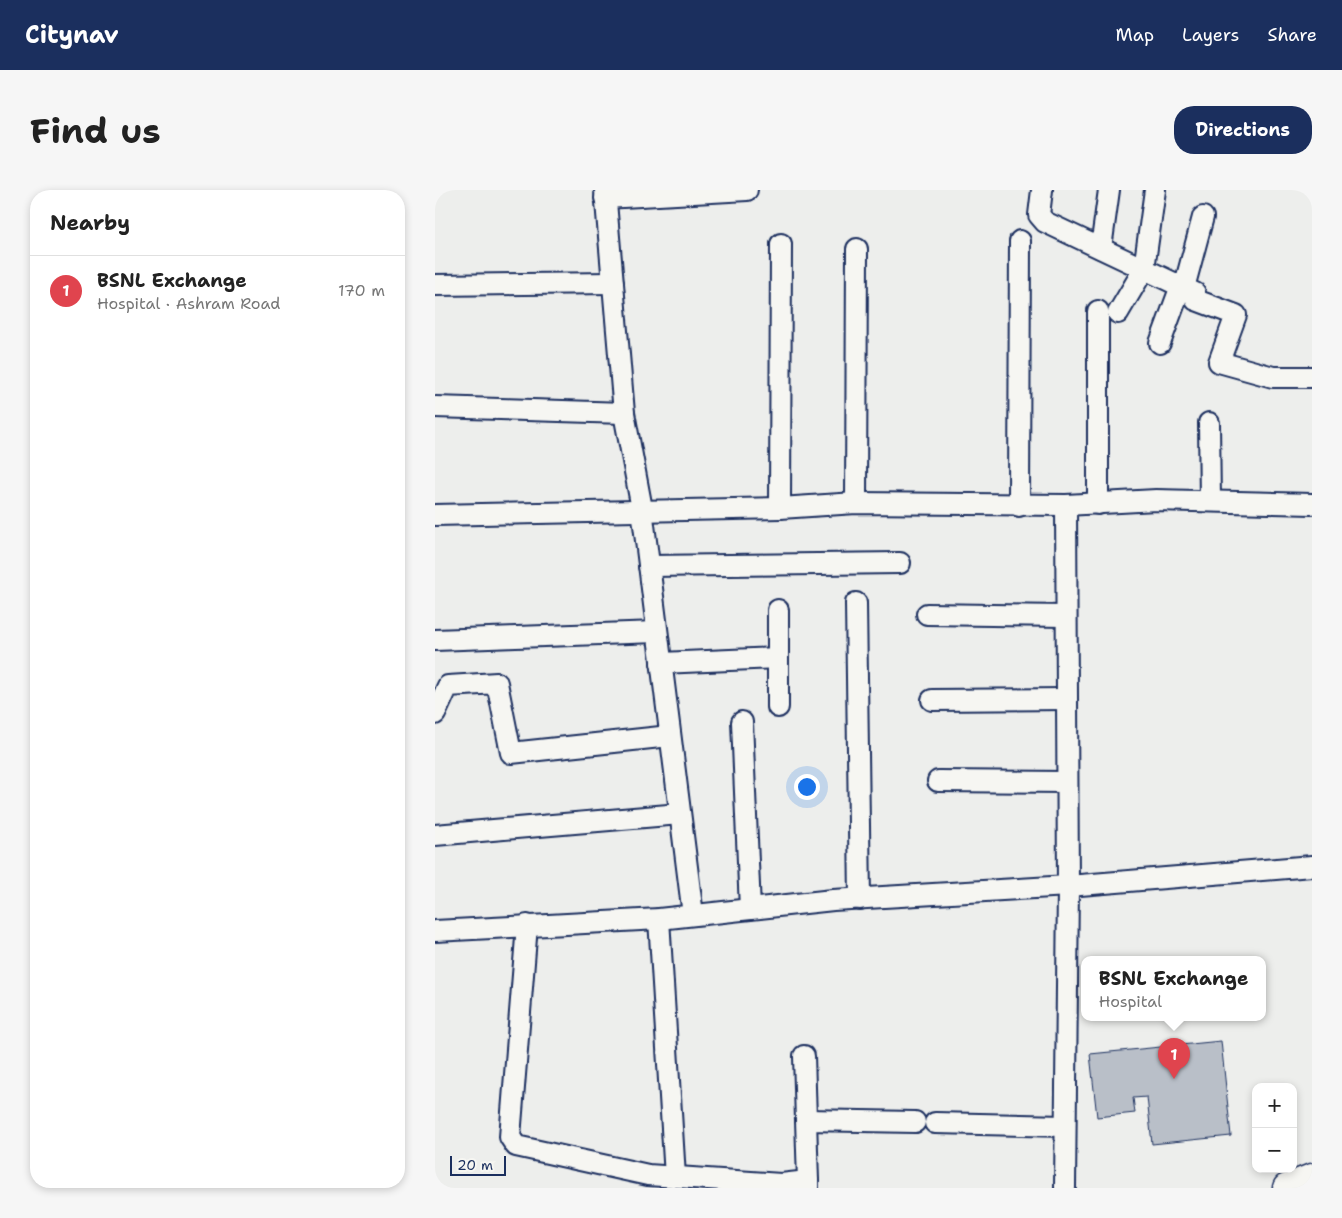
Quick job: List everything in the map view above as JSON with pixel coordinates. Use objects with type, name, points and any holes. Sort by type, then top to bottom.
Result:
[{"type":"main road","points":[[1287,1188],[1312,1178]]},
{"type":"street","points":[[693,915],[642,509],[624,413],[605,194],[747,190]]},
{"type":"street","points":[[1042,190],[1039,216],[1045,222],[1195,293],[1196,300],[1235,315],[1219,362],[1273,377],[1312,377]]},
{"type":"street","points":[[1101,248],[1109,190]]},
{"type":"street","points":[[1098,504],[1108,312],[1144,269],[1155,190]]},
{"type":"street","points":[[1160,343],[1183,287],[1203,216]]},
{"type":"street","points":[[1019,506],[1020,241]]},
{"type":"street","points":[[780,508],[781,244]]},
{"type":"street","points":[[856,504],[857,249]]},
{"type":"street","points":[[435,285],[613,283]]},
{"type":"street","points":[[435,407],[624,413]]},
{"type":"street","points":[[1209,423],[1210,501]]},
{"type":"street","points":[[435,515],[642,509],[780,508],[856,504],[1066,506],[1156,500],[1312,504]]},
{"type":"street","points":[[1065,1188],[1068,886],[1066,506]]},
{"type":"street","points":[[649,566],[900,563]]},
{"type":"street","points":[[856,603],[860,899]]},
{"type":"street","points":[[778,610],[778,706]]},
{"type":"street","points":[[927,614],[1066,616]]},
{"type":"street","points":[[435,640],[657,632]]},
{"type":"street","points":[[661,662],[778,658]]},
{"type":"street","points":[[435,714],[448,686],[497,683],[511,753],[671,736]]},
{"type":"street","points":[[932,700],[1067,699]]},
{"type":"street","points":[[742,722],[751,909]]},
{"type":"street","points":[[938,781],[1067,782]]},
{"type":"street","points":[[435,834],[680,814]]},
{"type":"street","points":[[435,930],[659,919],[860,899],[1068,886],[1312,866]]},
{"type":"street","points":[[659,919],[675,1177]]},
{"type":"street","points":[[527,925],[511,1137],[512,1141],[522,1149],[648,1175],[781,1184],[808,1184],[804,1056]]},
{"type":"street","points":[[806,1120],[915,1122]]},
{"type":"street","points":[[935,1123],[1065,1126]]},
{"type":"building","points":[[1221,1041],[1231,1136],[1152,1144],[1147,1097],[1133,1098],[1135,1113],[1097,1117],[1090,1054]]},
{"type":"place","name":"BSNL Exchange","points":[[1174,1079]]}]
